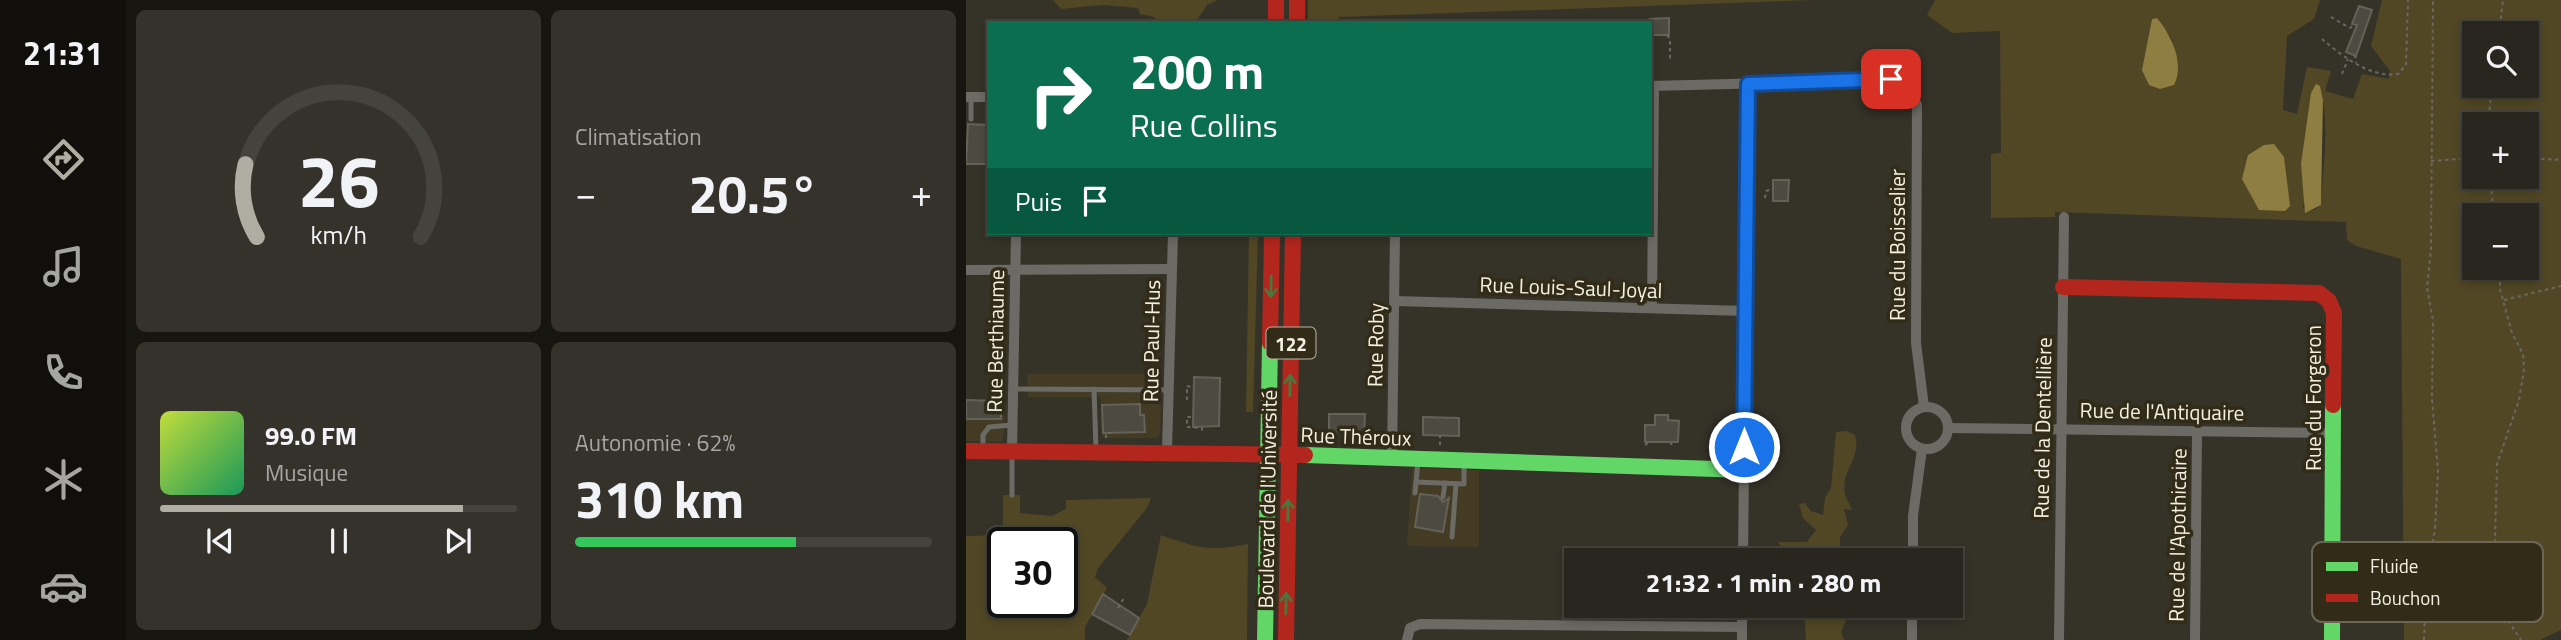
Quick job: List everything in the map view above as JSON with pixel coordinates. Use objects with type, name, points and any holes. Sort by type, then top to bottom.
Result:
[{"type":"street","points":[[1276,0],[1276,21]]},
{"type":"street","points":[[1297,0],[1297,21]]},
{"type":"street","name":"Rue du Boisselier","points":[[1748,84],[1891,79],[1908,85],[1917,104],[1916,343],[1924,407]]},
{"type":"street","points":[[1652,308],[1652,86],[1748,84],[1743,548]]},
{"type":"street","points":[[968,97],[987,97]]},
{"type":"street","name":"Rue de la Dentellière","points":[[2059,640],[2064,217]]},
{"type":"street","name":"Rue Berthiaume","points":[[1012,451],[1016,235]]},
{"type":"street","name":"Rue Paul-Hus","points":[[1167,451],[1173,235]]},
{"type":"street","name":"Boulevard de l'Université","points":[[1265,640],[1272,235]]},
{"type":"street","name":"Boulevard de l'Université","points":[[1286,640],[1293,235]]},
{"type":"street","name":"Rue Roby","points":[[1392,458],[1395,235]]},
{"type":"street","points":[[966,270],[1172,269]]},
{"type":"street","name":"Rue du Forgeron","points":[[2063,287],[2310,290],[2322,294],[2330,302],[2334,313],[2333,542]]},
{"type":"street","name":"Rue Louis-Saul-Joyal","points":[[1395,301],[1745,311]]},
{"type":"street","points":[[1924,407],[1941,412],[1948,428],[1942,443],[1933,449],[1922,449],[1911,443],[1905,427],[1913,411],[1924,407]]},
{"type":"street","name":"Rue de l'Antiquaire","points":[[1948,428],[2334,433]]},
{"type":"street","name":"Rue de l'Apothicaire","points":[[2195,640],[2197,431]]},
{"type":"street","points":[[1913,548],[1913,516],[1922,449]]},
{"type":"street","name":"Rue Théroux","points":[[966,451],[1267,453],[1744,470]]},
{"type":"street","points":[[1742,618],[1742,640]]},
{"type":"street","points":[[1912,618],[1912,640]]},
{"type":"street","name":"Rue du Forgeron","points":[[2332,622],[2332,640]]},
{"type":"street","points":[[1407,640],[1412,626],[1742,627]]},
{"type":"lane","points":[[968,97],[971,119]]},
{"type":"lane","points":[[1013,389],[1169,390]]},
{"type":"lane","points":[[1094,390],[1096,452]]},
{"type":"lane","points":[[983,451],[985,431],[994,426],[1012,425]]},
{"type":"lane","points":[[1012,451],[1012,495]]},
{"type":"lane","points":[[1415,493],[1418,459]]},
{"type":"lane","points":[[1416,482],[1464,484],[1464,461]]},
{"type":"lane","points":[[1443,497],[1445,483]]},
{"type":"lane","points":[[1452,537],[1456,484]]},
{"type":"path","points":[[2322,39],[2356,63],[2391,74],[2404,69],[2408,0]]},
{"type":"path","points":[[2432,0],[2431,249],[2427,288],[2433,321],[2432,399],[2438,471],[2433,542]]},
{"type":"path","points":[[2500,21],[2503,0]]},
{"type":"path","points":[[2331,17],[2350,29],[2355,25]]},
{"type":"path","points":[[1667,35],[1670,39],[1670,59]]},
{"type":"path","points":[[2355,55],[2356,63]]},
{"type":"path","points":[[2342,74],[2348,59]]},
{"type":"path","points":[[2430,161],[2462,159]]},
{"type":"path","points":[[2539,159],[2561,160]]},
{"type":"path","points":[[1765,198],[1766,191],[1773,189]]},
{"type":"path","points":[[2495,542],[2497,464],[2519,400],[2524,370],[2523,354],[2512,333],[2502,280]]},
{"type":"path","points":[[2504,300],[2561,286]]},
{"type":"path","points":[[1187,400],[1187,386],[1191,387]]},
{"type":"path","points":[[1191,417],[1187,417],[1187,427],[1202,428],[1202,432]]},
{"type":"path","points":[[1106,438],[1106,433],[1114,433]]},
{"type":"path","points":[[1645,445],[1650,442]]},
{"type":"path","points":[[1118,608],[1125,596]]},
{"type":"path","points":[[2424,640],[2425,622]]},
{"type":"path","points":[[2509,622],[2521,640]]},
{"type":"shaded area","points":[[1053,0],[1218,0],[1207,5],[1196,21],[1159,21],[1154,17],[1140,14],[1138,8],[1102,5],[1061,9]]},
{"type":"shaded area","points":[[1308,0],[1816,0],[1339,17],[1339,21],[1308,21]]},
{"type":"shaded area","points":[[1935,0],[2320,0],[2314,19],[2287,36],[2283,110],[2297,114],[2307,67],[2331,71],[2325,91],[2353,99],[2362,74],[2389,79],[2390,71],[2371,46],[2382,0],[2561,0],[2561,630],[2540,640],[2404,640],[2404,622],[2543,622],[2543,542],[2403,542],[2401,259],[2356,246],[2347,240],[2346,222],[2055,212],[2055,217],[1991,218],[1991,154],[2001,153],[2000,31],[1952,33],[1927,15]],"holes":[[[2157,18],[2173,41],[2143,70],[2152,19]],[[2320,87],[2325,131],[2321,205],[2314,210],[2303,208]]]},
{"type":"shaded area","points":[[2157,18],[2175,50],[2178,68],[2174,85],[2160,89],[2149,85],[2142,70],[2152,19]]},
{"type":"shaded area","points":[[2316,84],[2320,86],[2323,100],[2321,205],[2305,213],[2301,164],[2311,93]]},
{"type":"shaded area","points":[[2274,144],[2284,157],[2290,206],[2285,211],[2259,210],[2242,179],[2248,155],[2264,145]]},
{"type":"shaded area","points":[[1249,235],[1258,235],[1253,412],[1246,412]]},
{"type":"shaded area","points":[[1027,374],[1153,374],[1153,396],[1161,402],[1160,435],[1157,438],[1102,438],[1101,397],[1028,397]]},
{"type":"shaded area","points":[[966,400],[1005,400],[1004,434],[1001,442],[966,441]]},
{"type":"shaded area","points":[[1847,431],[1855,435],[1856,443],[1856,451],[1845,478],[1846,496],[1852,510],[1844,509],[1848,525],[1840,537],[1842,548],[1782,548],[1778,542],[1807,542],[1816,530],[1803,518],[1799,504],[1805,503],[1811,511],[1823,515],[1825,498],[1831,488],[1836,432]]},
{"type":"shaded area","points":[[1412,468],[1479,470],[1479,547],[1407,546]]},
{"type":"shaded area","points":[[1003,495],[1020,495],[1020,513],[1052,516],[1066,509],[1066,500],[1151,498],[1147,508],[1098,568],[1095,577],[1107,588],[1085,627],[1085,640],[966,640],[966,536],[987,535],[987,618],[1078,618],[1078,527],[1003,527]]},
{"type":"shaded area","points":[[1161,535],[1204,547],[1224,548],[1248,544],[1247,640],[1127,640],[1147,604]]},
{"type":"shaded area","points":[[1802,618],[1846,618],[1841,632],[1844,640],[1806,640],[1805,620]]},
{"type":"building","points":[[2359,6],[2372,10],[2356,56],[2346,52],[2357,25],[2352,24]]},
{"type":"building","points":[[1669,18],[1669,35],[1652,35],[1650,19]]},
{"type":"building","points":[[968,124],[987,125],[986,164],[966,164]]},
{"type":"building","points":[[1773,180],[1789,180],[1788,201],[1773,201]]},
{"type":"building","points":[[1194,377],[1220,378],[1219,426],[1193,427]]},
{"type":"building","points":[[966,400],[1001,401],[1001,419],[966,419]]},
{"type":"building","points":[[1140,404],[1145,432],[1103,433],[1102,405]]},
{"type":"building","points":[[1329,414],[1365,414],[1364,433],[1329,432]]},
{"type":"building","points":[[1655,415],[1668,415],[1668,420],[1679,421],[1678,442],[1645,442],[1645,425],[1655,425]]},
{"type":"building","points":[[1423,417],[1459,418],[1459,436],[1423,435]]},
{"type":"building","points":[[1420,494],[1438,496],[1443,502],[1449,498],[1443,532],[1415,527]]},
{"type":"building","points":[[1103,594],[1139,618],[1130,635],[1092,614]]},
{"type":"traffic: fast","points":[[1265,640],[1270,343]]},
{"type":"traffic: fast","points":[[2332,542],[2333,405]]},
{"type":"traffic: fast","points":[[1305,455],[1744,470]]},
{"type":"traffic: fast","points":[[2332,622],[2332,640]]},
{"type":"traffic: jam","points":[[1276,0],[1276,21]]},
{"type":"traffic: jam","points":[[1297,0],[1297,21]]},
{"type":"traffic: jam","points":[[1270,343],[1272,235]]},
{"type":"traffic: jam","points":[[1286,640],[1293,235]]},
{"type":"traffic: jam","points":[[2063,287],[2319,293],[2329,301],[2334,313],[2333,405]]},
{"type":"traffic: jam","points":[[966,451],[1305,455]]},
{"type":"route","points":[[1744,447],[1748,84],[1891,79]]}]
